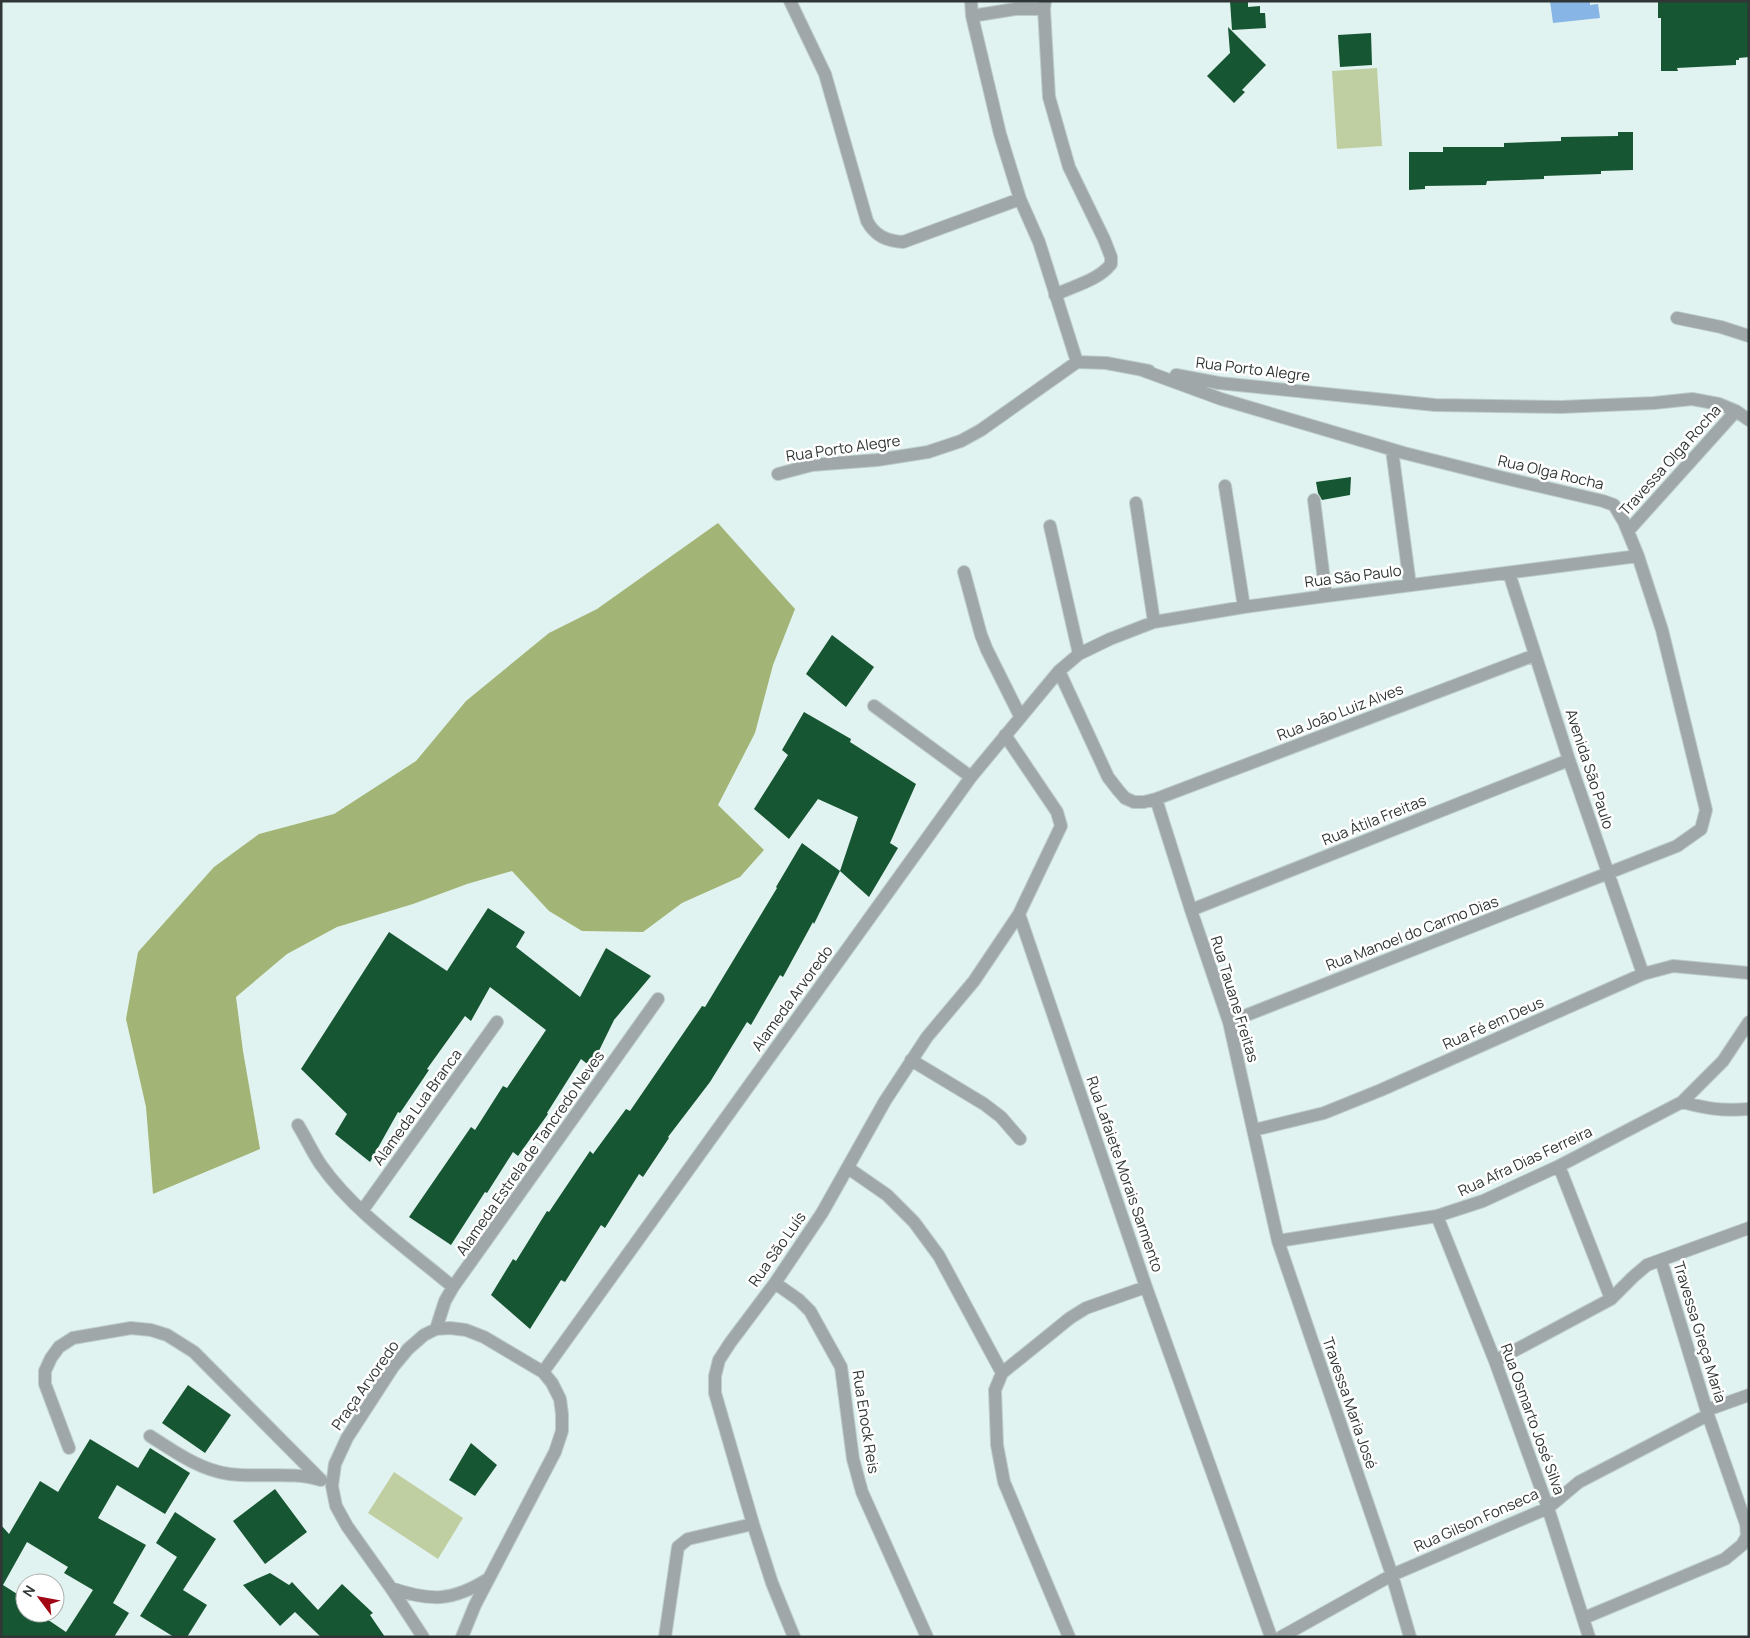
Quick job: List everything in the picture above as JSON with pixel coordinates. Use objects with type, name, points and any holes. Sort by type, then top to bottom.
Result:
[{"type":"street","points":[[790,1],[825,74],[868,221],[881,237],[903,242],[1020,199]]},
{"type":"street","points":[[971,1],[972,16],[1000,134],[1020,199],[1039,242],[1078,362]]},
{"type":"street","points":[[972,16],[1044,5],[1049,97],[1069,167],[1087,202],[1111,257],[1111,264],[1106,270],[1055,294]]},
{"type":"street","points":[[1678,318],[1721,327],[1749,336]]},
{"type":"street","name":"Rua Porto Alegre","points":[[778,474],[812,465],[877,460],[928,452],[961,441],[980,430],[1078,362],[1106,363],[1219,383],[1435,405],[1561,408],[1692,399],[1718,404],[1736,411],[1749,420]]},
{"type":"street","name":"Rua Olga Rocha","points":[[1142,370],[1221,399],[1392,450],[1604,500],[1614,505],[1628,531],[1638,556],[1662,630],[1706,810],[1701,829],[1677,846],[1608,874]]},
{"type":"street","name":"Travessa Olga Rocha","points":[[1628,531],[1736,411]]},
{"type":"street","points":[[1392,450],[1410,585]]},
{"type":"street","points":[[1225,486],[1244,607]]},
{"type":"street","points":[[1314,500],[1326,596]]},
{"type":"street","points":[[1136,503],[1154,622]]},
{"type":"street","points":[[1050,526],[1079,654]]},
{"type":"street","name":"Rua São Paulo","points":[[1079,654],[1110,639],[1154,622],[1244,607],[1638,556]]},
{"type":"street","points":[[964,572],[986,650],[1020,716]]},
{"type":"street","name":"Avenida São Paulo","points":[[1509,573],[1569,760],[1643,974]]},
{"type":"street","name":"Alameda Arvoredo","points":[[542,1372],[971,777],[1059,671],[1079,654]]},
{"type":"street","name":"Rua João Luiz Alves","points":[[1059,671],[1108,777],[1125,798],[1134,802],[1144,802],[1536,655]]},
{"type":"street","points":[[874,706],[971,777]]},
{"type":"street","points":[[1005,735],[1057,812],[1061,826],[1019,914]]},
{"type":"street","name":"Rua Átila Freitas","points":[[1191,910],[1569,760]]},
{"type":"street","name":"Rua Tauane Freitas","points":[[1156,799],[1228,1022],[1278,1241]]},
{"type":"street","name":"Rua Manoel do Carmo Dias","points":[[1228,1022],[1608,874]]},
{"type":"street","name":"Rua São Luís","points":[[794,1637],[772,1583],[715,1393],[715,1376],[719,1360],[822,1214],[886,1101],[927,1037],[974,981],[1019,914]]},
{"type":"street","name":"Rua Lafaiete Morais Sarmento","points":[[1019,914],[1146,1287],[1270,1637]]},
{"type":"street","name":"Rua Fé em Deus","points":[[1254,1130],[1324,1113],[1381,1090],[1643,974],[1673,966],[1749,973]]},
{"type":"street","name":"Alameda Estrela de Tancredo Neves","points":[[436,1329],[445,1301],[453,1287],[658,999]]},
{"type":"street","name":"Alameda Lua Branca","points":[[362,1211],[497,1022]]},
{"type":"street","points":[[1749,1022],[1723,1061],[1682,1102],[1724,1111],[1749,1109]]},
{"type":"street","points":[[912,1060],[984,1104],[1001,1117],[1020,1139]]},
{"type":"street","name":"Rua Afra Dias Ferreira","points":[[1278,1241],[1437,1216],[1483,1201],[1558,1166],[1682,1102]]},
{"type":"street","points":[[298,1124],[321,1164],[348,1197],[362,1211],[453,1287]]},
{"type":"street","points":[[1558,1166],[1611,1299]]},
{"type":"street","points":[[848,1168],[887,1195],[914,1222],[939,1256],[1002,1373]]},
{"type":"street","name":"Rua Osmarto José Silva","points":[[1437,1216],[1495,1361],[1548,1508],[1589,1637]]},
{"type":"street","points":[[1495,1361],[1611,1299],[1647,1266],[1749,1228]]},
{"type":"street","name":"Travessa Maria José","points":[[1278,1241],[1392,1575],[1410,1637]]},
{"type":"street","name":"Travessa Greça Maria","points":[[1584,1618],[1725,1559],[1742,1545],[1746,1536],[1746,1524],[1708,1412],[1661,1260]]},
{"type":"street","name":"Rua Enock Reis","points":[[775,1283],[799,1300],[810,1311],[841,1367],[853,1459],[862,1492],[927,1637]]},
{"type":"street","points":[[1069,1637],[1004,1482],[997,1445],[995,1390],[1002,1373],[1070,1318],[1086,1308],[1146,1287]]},
{"type":"street","points":[[69,1448],[45,1384],[46,1371],[51,1358],[59,1347],[73,1338],[131,1328],[151,1330],[167,1335],[194,1352],[326,1483]]},
{"type":"street","points":[[436,1329],[466,1330],[484,1337],[542,1372],[552,1383],[560,1400],[562,1414],[562,1431],[552,1459],[475,1605],[462,1637]]},
{"type":"street","name":"Praça Arvoredo","points":[[423,1637],[347,1526],[326,1483],[346,1438],[388,1375],[408,1349],[424,1335],[436,1329]]},
{"type":"street","name":"Rua Gilson Fonseca","points":[[1281,1637],[1392,1575],[1548,1508],[1579,1482],[1595,1472],[1708,1412],[1749,1395]]},
{"type":"street","points":[[150,1436],[192,1462],[211,1470],[230,1474],[307,1476],[326,1483]]},
{"type":"street","points":[[665,1637],[678,1547],[688,1539],[753,1524]]},
{"type":"street","points":[[391,1588],[412,1595],[432,1597],[455,1596],[490,1578]]},
{"type":"green space","points":[[1377,68],[1382,146],[1337,149],[1332,71]]},
{"type":"green space","points":[[718,523],[795,609],[773,665],[755,733],[718,805],[764,850],[740,877],[682,903],[643,932],[582,931],[549,911],[512,871],[337,927],[287,954],[236,997],[243,1051],[260,1149],[153,1194],[146,1107],[126,1019],[138,952],[214,867],[259,834],[334,814],[416,761],[466,701],[549,633],[597,609]]},
{"type":"green space","points":[[394,1472],[463,1518],[438,1559],[368,1513]]},
{"type":"water","points":[[1550,1],[1590,1],[1590,5],[1598,4],[1600,18],[1553,23]]},
{"type":"building","points":[[1230,1],[1248,1],[1248,7],[1260,6],[1260,13],[1265,13],[1266,28],[1232,30]]},
{"type":"building","points":[[1658,1],[1749,1],[1749,57],[1739,58],[1739,60],[1736,60],[1736,65],[1677,68],[1678,71],[1661,71],[1661,18],[1658,18]]},
{"type":"building","points":[[1228,27],[1266,65],[1242,90],[1245,92],[1234,103],[1207,76],[1230,53]]},
{"type":"building","points":[[1371,33],[1372,65],[1340,67],[1338,35]]},
{"type":"building","points":[[1618,132],[1633,132],[1633,170],[1601,171],[1601,174],[1544,176],[1544,179],[1487,181],[1486,185],[1425,186],[1425,189],[1409,190],[1409,152],[1443,152],[1443,147],[1504,147],[1504,143],[1561,141],[1561,137],[1618,136]]},
{"type":"building","points":[[1351,477],[1350,495],[1322,500],[1318,493],[1316,482]]},
{"type":"building","points":[[832,635],[874,667],[846,707],[806,674]]},
{"type":"building","points":[[804,712],[851,739],[850,742],[916,784],[890,843],[898,848],[869,897],[840,871],[858,817],[818,799],[789,839],[754,809],[788,755],[782,750]]},
{"type":"building","points":[[802,843],[840,871],[814,924],[813,922],[783,977],[780,975],[751,1025],[747,1022],[710,1082],[668,1137],[643,1177],[639,1174],[605,1228],[601,1225],[565,1282],[561,1280],[530,1329],[491,1295],[513,1259],[516,1261],[547,1211],[549,1212],[590,1151],[593,1154],[626,1109],[630,1111],[702,1006],[705,1007]]},
{"type":"building","points":[[488,908],[525,932],[516,947],[580,997],[606,948],[651,976],[614,1020],[591,1067],[581,1059],[548,1114],[518,1156],[513,1152],[451,1245],[409,1217],[471,1127],[475,1130],[503,1086],[507,1088],[546,1030],[490,987],[471,1021],[465,1016],[427,1069],[429,1070],[400,1113],[398,1112],[370,1162],[335,1134],[347,1114],[301,1069],[389,932],[447,971]]},
{"type":"building","points":[[188,1385],[231,1415],[205,1453],[162,1423]]},
{"type":"building","points":[[90,1439],[138,1468],[150,1448],[190,1473],[165,1514],[117,1485],[98,1518],[146,1545],[113,1603],[129,1613],[114,1637],[1,1637],[1,1525],[9,1534],[40,1481],[58,1492]]},
{"type":"building","points":[[471,1443],[497,1465],[475,1496],[449,1480]]},
{"type":"building","points":[[275,1489],[307,1532],[265,1564],[233,1521]]},
{"type":"building","points":[[175,1512],[216,1539],[183,1590],[207,1605],[187,1637],[174,1637],[140,1616],[177,1557],[156,1543]]},
{"type":"building","points":[[270,1573],[289,1585],[292,1582],[318,1610],[342,1584],[373,1613],[370,1615],[385,1637],[321,1637],[295,1612],[280,1626],[243,1585]]}]
